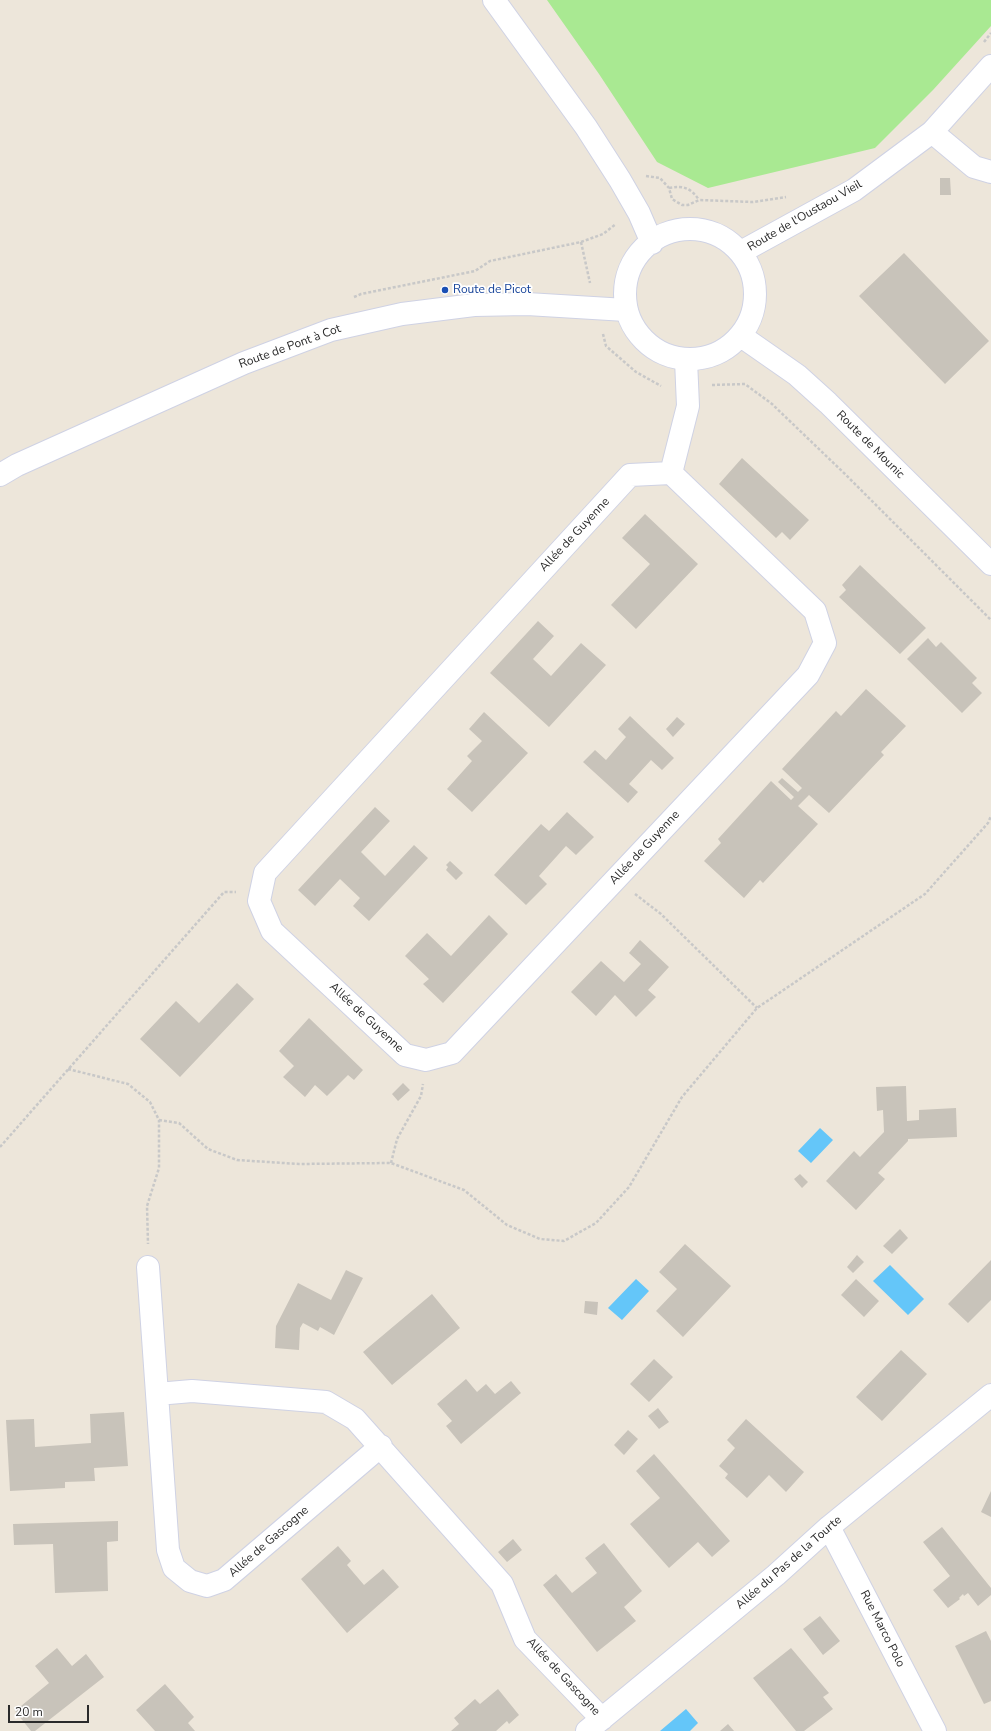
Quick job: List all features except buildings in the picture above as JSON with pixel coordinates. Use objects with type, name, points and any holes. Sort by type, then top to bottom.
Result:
[{"type":"street","points":[[494,0],[586,127],[639,213],[652,243]]},
{"type":"street","name":"Route de l'Oustaou Vieil","points":[[741,252],[854,190],[932,132],[991,66]]},
{"type":"street","points":[[932,132],[974,167],[991,172]]},
{"type":"street","points":[[692,228],[710,231],[727,240],[741,252],[752,272],[756,294],[752,316],[741,336],[725,350],[706,358],[686,360],[665,355],[648,345],[634,329],[626,310],[624,289],[629,269],[640,252],[652,243],[673,231],[692,228]]},
{"type":"street","name":"Route de Pont à Cot","points":[[0,475],[24,462],[244,362],[331,330],[402,314],[474,305],[527,304],[626,310]]},
{"type":"street","name":"Route de Mounic","points":[[741,336],[797,375],[828,402],[991,564]]},
{"type":"street","points":[[671,473],[688,406],[686,360]]},
{"type":"street","name":"Allée de Guyenne","points":[[671,473],[815,611],[825,642],[808,675],[452,1053],[426,1060],[405,1055],[272,931],[259,901],[265,873],[630,475],[671,473]]},
{"type":"street","name":"Allée de Gascogne","points":[[148,1267],[168,1550],[174,1568],[190,1581],[207,1586],[224,1580],[381,1446]]},
{"type":"street","name":"Allée de Gascogne","points":[[157,1394],[192,1391],[326,1402],[355,1419],[381,1446],[502,1584],[525,1639],[595,1725]]},
{"type":"street","name":"Allée du Pas de la Tourte","points":[[595,1725],[776,1575],[829,1527],[991,1396]]},
{"type":"street","name":"Rue Marco Polo","points":[[829,1527],[934,1731]]},
{"type":"path","points":[[982,44],[991,33]]},
{"type":"path","points":[[699,200],[691,190],[683,186],[669,188],[672,199],[682,205],[688,205],[699,200],[759,201],[790,196]]},
{"type":"path","points":[[580,242],[598,309],[606,346],[636,372],[665,388],[717,384],[745,384],[761,396],[845,474],[991,620]]},
{"type":"path","points":[[159,1120],[179,1123],[208,1149],[237,1160],[299,1164],[391,1163],[464,1190],[507,1225],[540,1239],[564,1240],[596,1223],[629,1187],[682,1097],[757,1008],[925,894],[988,823],[991,816]]},
{"type":"path","points":[[616,879],[661,914],[757,1008]]},
{"type":"path","points":[[0,1146],[224,892],[261,893]]},
{"type":"path","points":[[391,1163],[397,1140],[421,1096],[426,1060]]},
{"type":"path","points":[[68,1069],[128,1084],[150,1102],[159,1120],[159,1168],[147,1206],[148,1267]]},
{"type":"green space","points":[[547,0],[991,0],[991,26],[933,90],[875,148],[708,188],[657,162],[599,74]]},
{"type":"water","points":[[820,1128],[833,1140],[811,1163],[798,1151]]},
{"type":"water","points":[[890,1265],[924,1299],[908,1315],[873,1281]]},
{"type":"water","points":[[636,1279],[649,1291],[622,1320],[608,1308]]},
{"type":"water","points":[[686,1709],[698,1723],[690,1731],[660,1731]]},
{"type":"place","name":"Route de Picot","points":[[445,290]]}]
